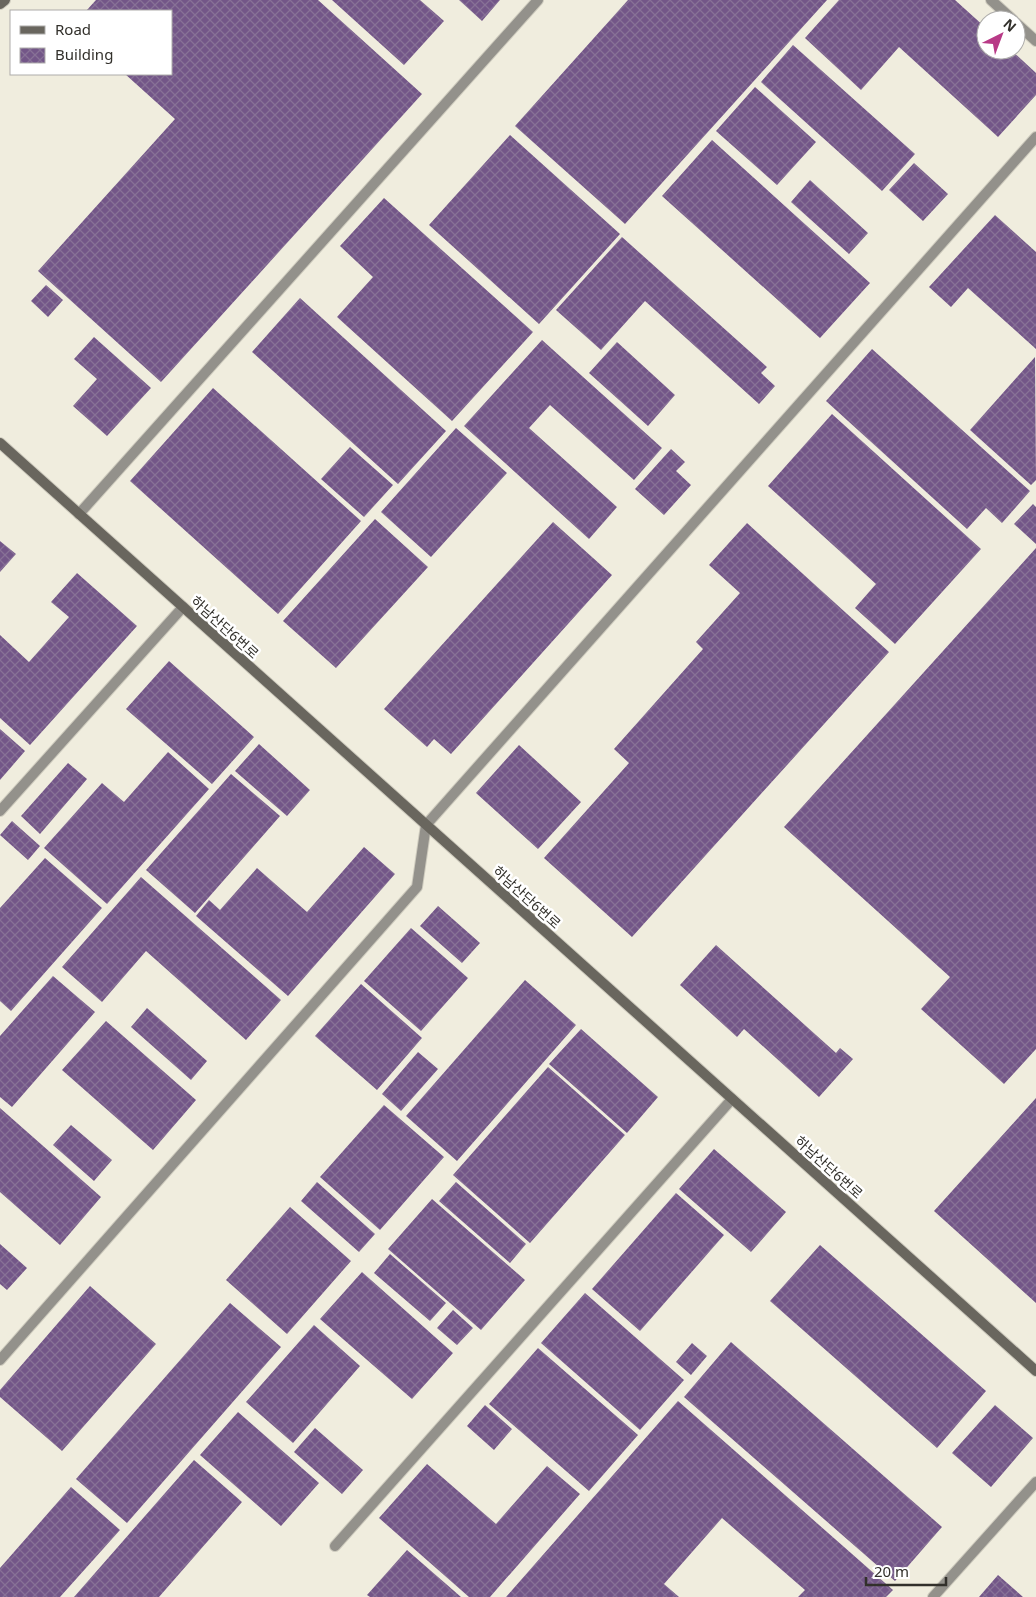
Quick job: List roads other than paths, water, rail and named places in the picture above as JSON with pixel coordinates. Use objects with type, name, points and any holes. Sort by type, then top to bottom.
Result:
[{"type":"street","points":[[0,4],[5,0]]},
{"type":"street","points":[[79,514],[538,0]]},
{"type":"street","points":[[991,0],[1002,10]]},
{"type":"street","points":[[1026,32],[1036,40]]},
{"type":"street","points":[[0,1360],[417,887],[426,825],[1036,137]]},
{"type":"street","name":"하남산단6번로","points":[[0,443],[1036,1371]]},
{"type":"street","points":[[0,811],[183,607]]},
{"type":"street","points":[[335,1546],[732,1099]]},
{"type":"street","points":[[933,1597],[1036,1482]]}]
